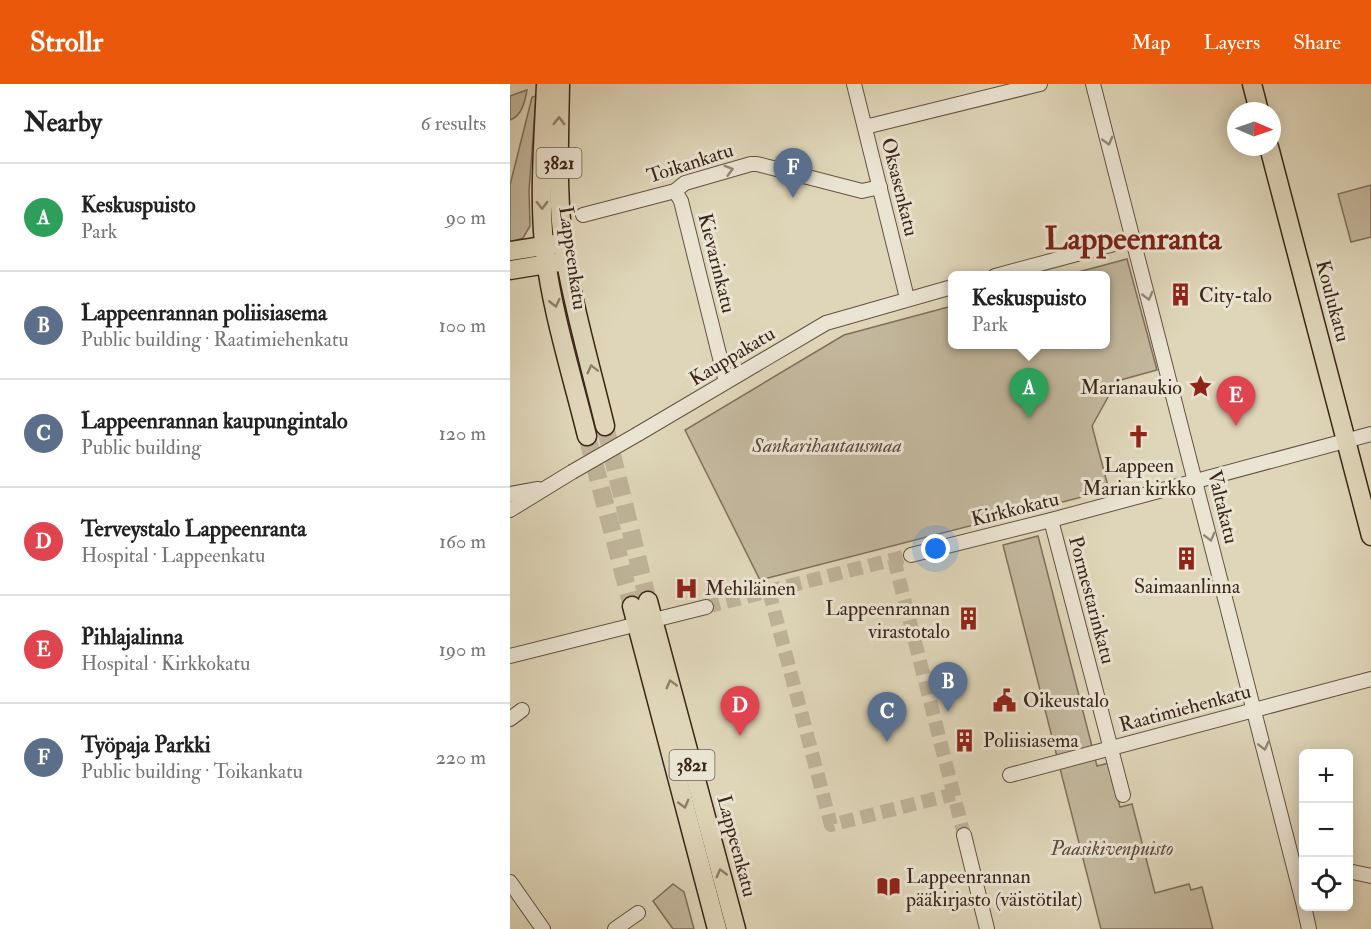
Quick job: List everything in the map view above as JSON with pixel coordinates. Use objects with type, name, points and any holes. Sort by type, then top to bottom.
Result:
[{"type":"main road","name":"Lappeenkatu","points":[[546,84],[542,190],[544,245],[587,436]]},
{"type":"main road","name":"Lappeenkatu","points":[[560,84],[559,188],[563,242],[605,426]]},
{"type":"main road","points":[[1252,84],[1257,102]]},
{"type":"main road","name":"Koulukatu","points":[[1271,156],[1371,536]]},
{"type":"main road","points":[[510,251],[563,242]]},
{"type":"main road","points":[[510,270],[566,261]]},
{"type":"main road","name":"Lappeenkatu","points":[[643,612],[717,929]]},
{"type":"main road","name":"Lappeenkatu","points":[[643,612],[736,929]]},
{"type":"street","name":"Oksasenkatu","points":[[854,84],[907,298]]},
{"type":"street","points":[[865,127],[1040,84]]},
{"type":"street","name":"Valtakatu","points":[[1093,84],[1254,709],[1298,860]]},
{"type":"street","name":"Toikankatu","points":[[583,215],[675,191],[685,183],[751,164],[862,191],[880,187]]},
{"type":"street","name":"Kievarinkatu","points":[[675,191],[681,201],[726,382]]},
{"type":"street","points":[[1014,271],[1133,239]]},
{"type":"street","name":"Kauppakatu","points":[[510,510],[543,488],[826,322],[948,288]]},
{"type":"street","name":"Kirkkokatu","points":[[911,555],[1371,434]]},
{"type":"street","name":"Kauppakatu","points":[[510,494],[543,488]]},
{"type":"street","name":"Pormestarinkatu","points":[[1051,520],[1123,795]]},
{"type":"street","points":[[510,656],[643,612],[706,607]]},
{"type":"street","name":"Raatimiehenkatu","points":[[1010,775],[1371,679]]},
{"type":"street","points":[[510,718],[522,710]]},
{"type":"street","points":[[964,835],[987,929]]},
{"type":"street","points":[[1353,872],[1371,876]]},
{"type":"street","points":[[510,882],[543,929]]},
{"type":"street","name":"Valtakatu","points":[[1305,911],[1309,929]]},
{"type":"street","points":[[615,929],[638,913]]},
{"type":"green space","points":[[527,90],[520,112],[510,120],[510,96]]},
{"type":"green space","points":[[536,96],[529,191],[530,226],[523,238],[510,242],[510,185],[532,97]]},
{"type":"green space","points":[[1371,185],[1371,237],[1351,242],[1338,194]]},
{"type":"green space","name":"Sankarihautausmaa","points":[[1127,259],[1157,370],[1117,381],[1092,426],[1109,490],[760,580],[685,430],[844,335],[948,307],[948,349],[1110,349],[1110,271],[1082,271]]},
{"type":"green space","name":"Paasikivenpuisto","points":[[1038,536],[1097,766],[1109,763],[1120,807],[1132,804],[1155,893],[1189,884],[1191,890],[1202,887],[1213,929],[1101,929],[1003,545]]},
{"type":"green space","points":[[673,884],[684,892],[694,929],[673,929],[653,901]]},
{"type":"tunnel","points":[[605,426],[648,601]]},
{"type":"tunnel","points":[[587,436],[632,606]]},
{"type":"tunnel","points":[[706,607],[903,557]]},
{"type":"tunnel","points":[[894,559],[964,835]]},
{"type":"tunnel","points":[[769,591],[831,825],[954,794]]},
{"type":"place","name":"Työpaja Parkki","points":[[793,198]]},
{"type":"place","name":"City-talo","points":[[1181,295]]},
{"type":"place","name":"Marianaukio","points":[[1200,387]]},
{"type":"place","name":"Keskuspuisto","points":[[1029,418]]},
{"type":"place","name":"Pihlajalinna","points":[[1236,426]]},
{"type":"place","name":"Lappeen Marian kirkko","points":[[1139,437]]},
{"type":"place","name":"Saimaanlinna","points":[[1187,559]]},
{"type":"place","name":"Mehiläinen","points":[[687,588]]},
{"type":"place","name":"Lappeenrannan virastotalo","points":[[968,619]]},
{"type":"place","name":"Oikeustalo","points":[[1005,700]]},
{"type":"place","name":"Lappeenrannan poliisiasema","points":[[948,712]]},
{"type":"place","name":"Terveystalo Lappeenranta","points":[[740,736]]},
{"type":"place","name":"Poliisiasema","points":[[965,740]]},
{"type":"place","name":"Lappeenrannan kaupungintalo","points":[[887,742]]},
{"type":"place","name":"Lappeenrannan pääkirjasto (väistötilat)","points":[[888,887]]},
{"type":"district","name":"Lappeenranta","points":[[1133,239]]}]
